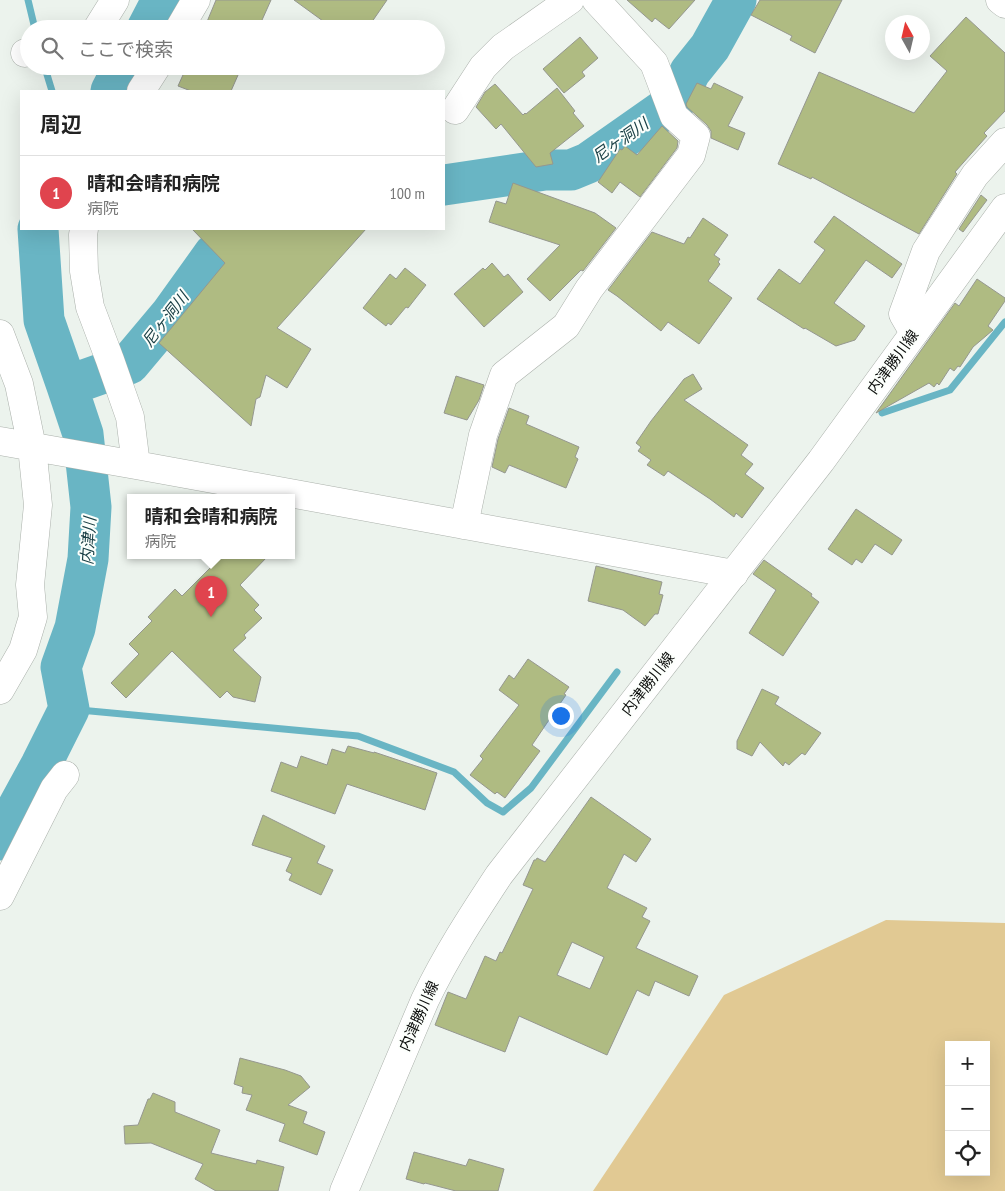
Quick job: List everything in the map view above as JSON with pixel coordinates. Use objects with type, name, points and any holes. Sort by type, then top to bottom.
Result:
[{"type":"street","points":[[103,20],[115,0]]},
{"type":"street","points":[[184,20],[196,0]]},
{"type":"street","points":[[455,110],[483,67],[503,47],[570,0]]},
{"type":"street","points":[[464,524],[483,435],[504,375],[566,326],[589,289],[691,155],[696,136],[674,116],[654,63],[596,0]]},
{"type":"street","points":[[1000,0],[1005,4]]},
{"type":"street","points":[[143,90],[151,75]]},
{"type":"street","points":[[914,333],[903,314],[926,251],[975,175],[1005,142]]},
{"type":"street","name":"内津勝川線","points":[[344,1191],[436,976],[460,935],[499,876],[821,461],[1005,208]]},
{"type":"street","points":[[84,230],[84,272],[90,307],[130,417],[136,465]]},
{"type":"street","points":[[0,334],[19,384],[32,447],[38,505],[30,585],[33,617],[23,650],[0,690]]},
{"type":"street","points":[[0,441],[734,574]]},
{"type":"street","points":[[0,896],[54,789],[65,775]]},
{"type":"shaded area","points":[[886,920],[1005,923],[1005,1191],[593,1191],[724,995]]},
{"type":"building","points":[[216,0],[271,0],[262,20],[208,20]]},
{"type":"building","points":[[294,0],[387,0],[373,20],[322,20]]},
{"type":"building","points":[[627,0],[695,0],[669,29],[655,18],[652,22]]},
{"type":"building","points":[[760,0],[842,0],[815,53],[790,40],[792,36],[751,15]]},
{"type":"building","points":[[966,17],[1005,53],[1005,111],[984,133],[987,136],[955,172],[957,174],[919,234],[812,177],[811,179],[778,164],[819,72],[914,113],[947,71],[930,56]]},
{"type":"building","points":[[580,37],[598,58],[582,72],[585,76],[564,93],[543,69]]},
{"type":"building","points":[[183,75],[238,75],[231,90],[188,90],[178,86]]},
{"type":"building","points":[[697,83],[711,89],[714,83],[743,97],[728,126],[745,133],[738,150],[711,138],[711,131],[707,125],[687,107],[686,104]]},
{"type":"building","points":[[495,84],[523,115],[557,88],[575,111],[573,113],[584,126],[550,153],[553,164],[536,167],[501,124],[496,129],[476,107],[485,92]]},
{"type":"building","points":[[662,126],[678,141],[677,148],[640,197],[620,182],[612,193],[598,182],[620,149],[622,150],[625,146],[637,155]]},
{"type":"building","points":[[513,183],[595,213],[616,228],[583,271],[581,270],[550,301],[527,279],[560,245],[489,222],[496,201],[506,204]]},
{"type":"building","points":[[981,195],[987,200],[963,232],[959,229]]},
{"type":"building","points":[[834,216],[902,264],[892,278],[866,260],[834,303],[865,326],[855,340],[836,346],[804,329],[757,299],[779,269],[800,284],[825,250],[814,242]]},
{"type":"building","points":[[703,218],[728,235],[714,255],[720,259],[718,262],[720,264],[708,281],[732,298],[699,344],[668,322],[661,331],[608,290],[652,232],[684,244]]},
{"type":"building","points":[[193,230],[365,230],[277,328],[311,349],[287,388],[266,375],[260,397],[256,399],[251,426],[159,343],[225,263]]},
{"type":"building","points":[[492,263],[504,277],[508,274],[523,292],[484,327],[454,294],[483,268],[485,270]]},
{"type":"building","points":[[405,268],[426,285],[408,308],[406,307],[391,325],[388,323],[386,326],[363,308],[390,274],[396,279]]},
{"type":"building","points":[[977,279],[1005,298],[1005,301],[988,326],[993,330],[973,347],[960,367],[958,366],[954,371],[950,368],[939,385],[937,383],[934,387],[929,383],[876,413],[955,303],[959,306]]},
{"type":"building","points":[[693,374],[702,389],[684,400],[748,445],[741,455],[753,464],[745,474],[764,488],[742,518],[736,513],[734,517],[668,471],[664,476],[647,465],[651,460],[638,451],[641,447],[636,443],[651,421],[684,379]]},
{"type":"building","points":[[456,376],[484,385],[479,400],[467,420],[444,413]]},
{"type":"building","points":[[509,408],[529,416],[526,424],[579,447],[575,457],[578,459],[566,488],[509,465],[505,473],[492,467],[498,439]]},
{"type":"building","points":[[856,509],[902,540],[892,555],[875,544],[862,563],[856,559],[852,565],[828,549]]},
{"type":"building","points":[[219,559],[265,559],[240,585],[259,605],[254,610],[262,618],[244,635],[246,638],[233,650],[261,677],[255,702],[233,697],[227,691],[220,698],[172,651],[126,698],[111,683],[139,654],[129,644],[152,621],[148,617],[175,589],[182,596]]},
{"type":"building","points":[[764,560],[812,594],[811,596],[819,602],[783,656],[749,633],[776,590],[753,574]]},
{"type":"building","points":[[596,566],[662,582],[659,594],[663,595],[658,614],[655,614],[645,626],[623,610],[588,601]]},
{"type":"building","points":[[528,659],[569,687],[564,694],[566,695],[532,745],[540,751],[505,798],[497,792],[495,794],[470,775],[483,759],[480,756],[519,705],[499,690],[509,675],[514,679]]},
{"type":"building","points":[[762,689],[779,697],[775,704],[821,733],[805,755],[802,753],[789,765],[785,762],[783,766],[760,742],[752,756],[737,749],[737,741]]},
{"type":"building","points":[[348,746],[374,752],[437,773],[425,810],[347,784],[335,814],[271,791],[281,762],[297,768],[301,756],[327,765],[332,749],[345,753]]},
{"type":"building","points":[[591,797],[651,839],[636,862],[624,854],[607,888],[647,908],[642,917],[650,921],[636,948],[698,976],[689,996],[655,981],[649,996],[637,990],[607,1055],[519,1016],[505,1052],[435,1025],[448,992],[466,999],[485,956],[496,961],[500,952],[502,953],[533,889],[523,885],[534,860],[537,858],[545,862]],"holes":[[[572,942],[604,957],[590,989],[557,975]]]},
{"type":"building","points":[[263,815],[325,846],[317,863],[333,870],[321,895],[289,880],[292,874],[286,871],[292,858],[252,845]]},
{"type":"building","points":[[240,1058],[301,1076],[310,1087],[288,1105],[307,1112],[303,1123],[325,1132],[317,1155],[279,1141],[285,1124],[246,1110],[252,1095],[242,1093],[243,1087],[234,1084]]},
{"type":"building","points":[[153,1093],[175,1102],[175,1112],[220,1130],[211,1153],[256,1164],[257,1160],[284,1167],[278,1191],[216,1191],[195,1179],[203,1164],[151,1143],[125,1144],[124,1126],[138,1125],[148,1099],[150,1099]]},
{"type":"building","points":[[414,1152],[466,1166],[469,1159],[504,1169],[498,1191],[456,1191],[406,1179]]},
{"type":"waterway","points":[[28,0],[33,20]]},
{"type":"waterway","name":"内津川","points":[[152,20],[162,0]]},
{"type":"waterway","name":"尼ヶ洞川","points":[[445,185],[545,170],[571,170],[588,163],[675,102],[690,72],[710,47],[736,0]]},
{"type":"waterway","points":[[47,75],[52,90]]},
{"type":"waterway","name":"内津川","points":[[112,90],[119,75]]},
{"type":"waterway","name":"内津川","points":[[0,840],[69,709],[61,667],[75,628],[88,559],[91,507],[83,434],[44,320],[38,230]]},
{"type":"waterway","name":"尼ヶ洞川","points":[[67,386],[129,364],[171,314],[214,254],[247,230]]},
{"type":"waterway","points":[[882,413],[950,390],[1005,322]]},
{"type":"waterway","points":[[69,709],[358,736],[454,772],[487,803],[503,812],[531,788],[617,672]]},
{"type":"place","name":"晴和会晴和病院","points":[[211,617]]}]
